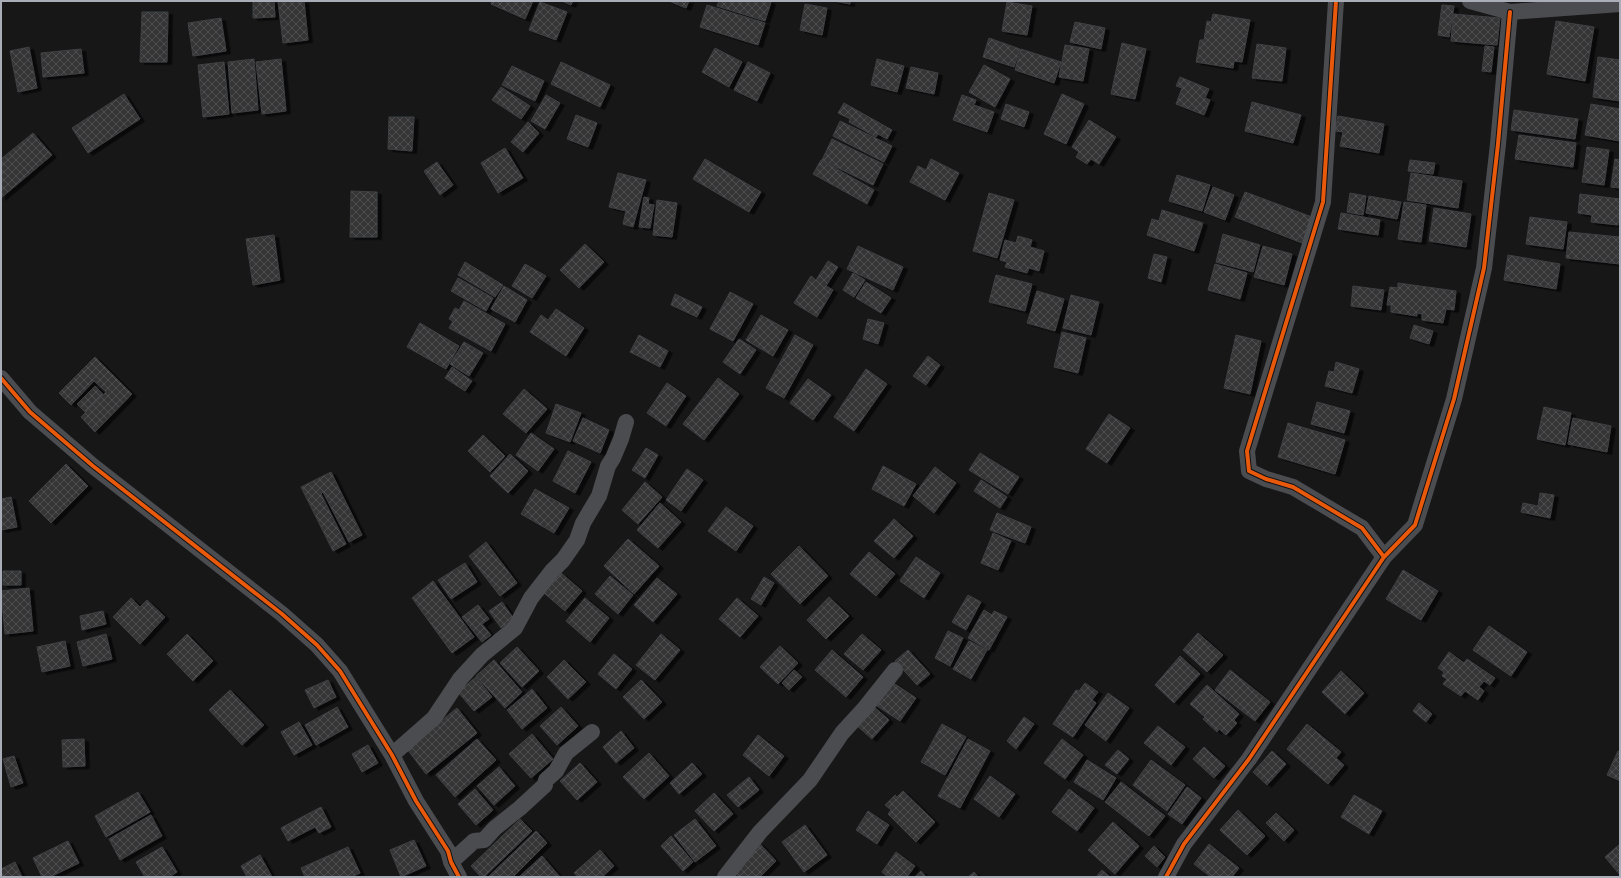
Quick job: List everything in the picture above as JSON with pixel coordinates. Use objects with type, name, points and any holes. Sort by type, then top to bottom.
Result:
[{"type":"street","points":[[1336,1],[1323,202],[1247,451],[1249,471],[1266,479],[1293,487],[1362,528],[1384,557]]},
{"type":"street","points":[[1470,1],[1510,12],[1620,4]]},
{"type":"street","points":[[1166,877],[1184,844],[1249,759],[1384,557],[1415,525],[1454,398],[1484,268],[1498,144],[1510,12]]},
{"type":"street","points":[[1,378],[30,412],[93,466],[282,614],[317,645],[340,671],[392,756],[416,801],[448,851],[451,862],[460,877]]},
{"type":"street","points":[[392,756],[434,718],[460,679],[482,655],[515,628],[531,598],[552,571],[563,560],[577,540],[583,523],[599,496],[608,466],[613,458],[626,422]]},
{"type":"street","points":[[725,877],[760,832],[810,780],[842,733],[864,709],[895,670]]},
{"type":"street","points":[[451,862],[474,841],[484,840],[495,828],[545,785],[546,780],[556,771],[566,753],[592,732]]},
{"type":"building","points":[[253,1],[274,1],[275,17],[253,18]]},
{"type":"building","points":[[278,1],[304,1],[308,40],[283,43]]},
{"type":"building","points":[[492,1],[533,1],[525,19],[491,4]]},
{"type":"building","points":[[562,1],[573,1],[571,5]]},
{"type":"building","points":[[669,1],[689,1],[686,8]]},
{"type":"building","points":[[719,1],[771,2],[765,21],[717,6]]},
{"type":"building","points":[[834,1],[850,1],[850,4]]},
{"type":"building","points":[[540,2],[567,12],[556,40],[529,30]]},
{"type":"building","points":[[1007,2],[1032,6],[1027,35],[1002,31]]},
{"type":"building","points":[[805,4],[827,8],[822,35],[800,30]]},
{"type":"building","points":[[707,5],[765,23],[758,45],[700,27]]},
{"type":"building","points":[[1442,5],[1454,6],[1449,37],[1438,35]]},
{"type":"building","points":[[142,12],[168,12],[167,62],[140,62]]},
{"type":"building","points":[[1213,14],[1250,20],[1242,62],[1234,61],[1233,68],[1196,62],[1200,40],[1204,40],[1207,21],[1211,22]]},
{"type":"building","points":[[1453,14],[1500,18],[1497,45],[1451,41]]},
{"type":"building","points":[[221,18],[226,51],[193,56],[188,23]]},
{"type":"building","points":[[1556,21],[1594,27],[1585,81],[1547,74]]},
{"type":"building","points":[[1075,22],[1105,28],[1101,49],[1070,42]]},
{"type":"building","points":[[989,38],[1020,49],[1014,67],[983,57]]},
{"type":"building","points":[[1122,43],[1146,49],[1135,99],[1111,94]]},
{"type":"building","points":[[1257,44],[1286,48],[1282,81],[1252,78]]},
{"type":"building","points":[[1065,45],[1089,49],[1083,81],[1059,77]]},
{"type":"building","points":[[1485,46],[1494,47],[1491,72],[1482,71]]},
{"type":"building","points":[[29,47],[37,88],[18,92],[10,51]]},
{"type":"building","points":[[715,48],[742,62],[729,87],[702,72]]},
{"type":"building","points":[[81,49],[84,73],[43,77],[41,53]]},
{"type":"building","points":[[1021,49],[1061,62],[1054,83],[1015,70]]},
{"type":"building","points":[[1598,57],[1620,60],[1620,101],[1593,97]]},
{"type":"building","points":[[254,59],[258,110],[232,113],[228,62]]},
{"type":"building","points":[[281,59],[286,111],[262,114],[256,62]]},
{"type":"building","points":[[877,59],[904,66],[897,92],[871,85]]},
{"type":"building","points":[[224,62],[229,114],[203,117],[198,65]]},
{"type":"building","points":[[561,62],[610,85],[600,107],[551,84]]},
{"type":"building","points":[[748,62],[770,73],[757,101],[734,90]]},
{"type":"building","points":[[984,65],[1010,79],[995,107],[969,92]]},
{"type":"building","points":[[512,66],[544,81],[535,101],[502,85]]},
{"type":"building","points":[[911,67],[938,73],[934,94],[906,88]]},
{"type":"building","points":[[1180,77],[1209,89],[1205,98],[1210,100],[1204,115],[1176,104],[1182,88],[1176,86]]},
{"type":"building","points":[[501,87],[530,106],[521,119],[492,100]]},
{"type":"building","points":[[124,94],[140,119],[88,153],[72,128]]},
{"type":"building","points":[[1062,94],[1084,104],[1066,144],[1044,134]]},
{"type":"building","points":[[546,95],[560,103],[545,129],[531,121]]},
{"type":"building","points":[[962,95],[976,100],[974,105],[994,112],[987,132],[953,120]]},
{"type":"building","points":[[1252,102],[1301,115],[1293,143],[1245,131]]},
{"type":"building","points":[[844,103],[892,130],[887,139],[878,134],[876,137],[849,122],[850,119],[838,113]]},
{"type":"building","points":[[1006,104],[1029,112],[1024,127],[1001,119]]},
{"type":"building","points":[[1591,104],[1620,109],[1620,141],[1585,135]]},
{"type":"building","points":[[1514,110],[1578,119],[1575,139],[1511,130]]},
{"type":"building","points":[[576,115],[597,123],[588,147],[567,139]]},
{"type":"building","points":[[1338,116],[1384,124],[1379,153],[1340,146],[1343,132],[1335,131]]},
{"type":"building","points":[[389,117],[414,117],[412,151],[388,149]]},
{"type":"building","points":[[1089,120],[1116,137],[1099,164],[1091,159],[1087,164],[1076,157],[1079,152],[1072,147]]},
{"type":"building","points":[[840,121],[892,146],[884,162],[833,136]]},
{"type":"building","points":[[528,122],[539,133],[523,152],[511,142]]},
{"type":"building","points":[[33,133],[52,155],[1,198],[1,159]]},
{"type":"building","points":[[1519,135],[1576,143],[1573,167],[1515,159]]},
{"type":"building","points":[[832,139],[883,164],[873,185],[822,160]]},
{"type":"building","points":[[1587,147],[1609,150],[1604,185],[1582,182]]},
{"type":"building","points":[[505,148],[523,178],[498,193],[481,163]]},
{"type":"building","points":[[705,159],[761,192],[749,212],[693,179]]},
{"type":"building","points":[[931,159],[959,173],[945,200],[910,182],[918,166],[926,170]]},
{"type":"building","points":[[1615,159],[1620,160],[1620,188],[1611,187]]},
{"type":"building","points":[[821,160],[874,190],[867,204],[813,174]]},
{"type":"building","points":[[1410,160],[1435,163],[1433,174],[1408,171]]},
{"type":"building","points":[[437,162],[453,185],[440,195],[424,171]]},
{"type":"building","points":[[618,173],[646,180],[633,227],[623,224],[626,211],[609,207]]},
{"type":"building","points":[[1411,173],[1462,181],[1458,208],[1407,200]]},
{"type":"building","points":[[1177,175],[1210,185],[1202,211],[1169,201]]},
{"type":"building","points":[[1213,187],[1234,195],[1225,220],[1204,212]]},
{"type":"building","points":[[351,191],[377,192],[377,237],[350,237]]},
{"type":"building","points":[[1245,192],[1312,217],[1302,243],[1235,217]]},
{"type":"building","points":[[989,193],[1014,200],[997,258],[973,251]]},
{"type":"building","points":[[1350,193],[1366,196],[1363,215],[1347,212]]},
{"type":"building","points":[[1580,194],[1620,199],[1618,225],[1591,222],[1592,215],[1578,213]]},
{"type":"building","points":[[1369,196],[1401,202],[1397,219],[1366,213]]},
{"type":"building","points":[[644,197],[649,198],[648,204],[654,205],[650,228],[639,227]]},
{"type":"building","points":[[657,200],[677,203],[672,237],[653,235]]},
{"type":"building","points":[[1404,202],[1426,205],[1421,242],[1398,239]]},
{"type":"building","points":[[1434,208],[1471,214],[1466,247],[1429,241]]},
{"type":"building","points":[[1162,210],[1203,223],[1194,251],[1147,235],[1152,219],[1159,221]]},
{"type":"building","points":[[1341,213],[1380,220],[1378,235],[1338,229]]},
{"type":"building","points":[[1530,217],[1567,222],[1563,249],[1526,244]]},
{"type":"building","points":[[1569,232],[1620,237],[1620,264],[1566,258]]},
{"type":"building","points":[[1223,234],[1260,245],[1253,272],[1216,262]]},
{"type":"building","points":[[274,235],[280,280],[253,285],[246,239]]},
{"type":"building","points":[[1018,236],[1032,240],[1030,247],[1044,251],[1039,271],[1029,268],[1027,273],[1005,267],[1007,262],[1000,260],[1005,240],[1016,243]]},
{"type":"building","points":[[585,244],[604,262],[579,288],[560,270]]},
{"type":"building","points":[[858,246],[903,267],[893,290],[847,269]]},
{"type":"building","points":[[1263,246],[1292,254],[1284,285],[1254,277]]},
{"type":"building","points":[[1154,254],[1167,257],[1161,282],[1148,278]]},
{"type":"building","points":[[1508,255],[1560,264],[1556,289],[1504,280]]},
{"type":"building","points":[[828,261],[838,267],[826,286],[833,290],[817,317],[794,303],[811,276],[816,280]]},
{"type":"building","points":[[465,262],[503,285],[495,297],[458,275]]},
{"type":"building","points":[[525,264],[546,276],[532,298],[512,286]]},
{"type":"building","points":[[1215,264],[1247,273],[1240,299],[1208,290]]},
{"type":"building","points":[[853,273],[865,280],[854,297],[843,290]]},
{"type":"building","points":[[996,275],[1032,284],[1025,311],[989,302]]},
{"type":"building","points":[[458,278],[493,298],[486,311],[451,291]]},
{"type":"building","points":[[866,282],[891,298],[881,313],[856,298]]},
{"type":"building","points":[[1398,283],[1456,291],[1454,310],[1446,309],[1443,323],[1422,320],[1422,314],[1417,313],[1417,316],[1391,312],[1391,305],[1387,305],[1390,287],[1398,288]]},
{"type":"building","points":[[504,286],[527,300],[515,322],[491,309]]},
{"type":"building","points":[[1353,286],[1384,290],[1381,310],[1351,306]]},
{"type":"building","points":[[1037,291],[1064,299],[1055,331],[1027,323]]},
{"type":"building","points":[[730,292],[753,304],[733,341],[710,329]]},
{"type":"building","points":[[675,294],[702,307],[697,317],[671,305]]},
{"type":"building","points":[[1071,295],[1099,302],[1091,335],[1063,328]]},
{"type":"building","points":[[464,301],[505,324],[491,351],[449,328],[453,321],[449,319],[455,308],[459,310]]},
{"type":"building","points":[[556,309],[584,328],[566,356],[530,332],[541,315],[548,320]]},
{"type":"building","points":[[761,315],[788,330],[773,356],[746,340]]},
{"type":"building","points":[[868,319],[884,323],[878,344],[863,339]]},
{"type":"building","points":[[420,323],[459,346],[446,369],[407,347]]},
{"type":"building","points":[[1414,325],[1433,331],[1429,344],[1410,338]]},
{"type":"building","points":[[1062,332],[1086,338],[1078,373],[1054,367]]},
{"type":"building","points":[[639,335],[668,351],[660,367],[630,352]]},
{"type":"building","points":[[795,335],[813,345],[784,398],[766,388]]},
{"type":"building","points":[[1236,335],[1261,341],[1250,394],[1224,388]]},
{"type":"building","points":[[739,339],[756,350],[740,374],[723,362]]},
{"type":"building","points":[[464,342],[483,353],[469,376],[450,364]]},
{"type":"building","points":[[928,356],[940,365],[926,385],[913,376]]},
{"type":"building","points":[[95,357],[132,394],[95,432],[81,417],[106,392],[94,381],[71,405],[59,393]]},
{"type":"building","points":[[1336,362],[1359,369],[1352,393],[1325,386],[1329,371],[1334,372]]},
{"type":"building","points":[[452,367],[472,381],[465,391],[445,378]]},
{"type":"building","points":[[866,369],[887,384],[854,431],[834,417]]},
{"type":"building","points":[[718,378],[739,394],[704,440],[683,424]]},
{"type":"building","points":[[808,379],[831,395],[813,420],[790,403]]},
{"type":"building","points":[[667,383],[686,396],[666,426],[647,413]]},
{"type":"building","points":[[95,386],[103,394],[85,412],[77,404]]},
{"type":"building","points":[[524,389],[547,409],[526,433],[503,414]]},
{"type":"building","points":[[1317,402],[1350,411],[1344,433],[1311,424]]},
{"type":"building","points":[[556,404],[581,413],[570,442],[546,433]]},
{"type":"building","points":[[1544,407],[1571,413],[1565,445],[1537,439]]},
{"type":"building","points":[[1109,414],[1130,428],[1107,463],[1086,449]]},
{"type":"building","points":[[583,418],[609,430],[600,453],[573,441]]},
{"type":"building","points":[[1573,418],[1611,426],[1607,452],[1568,444]]},
{"type":"building","points":[[1288,423],[1345,440],[1335,474],[1278,457]]},
{"type":"building","points":[[531,433],[554,449],[538,471],[516,455]]},
{"type":"building","points":[[483,435],[505,456],[490,472],[468,451]]},
{"type":"building","points":[[646,448],[658,455],[645,478],[632,470]]},
{"type":"building","points":[[568,451],[591,462],[575,493],[553,481]]},
{"type":"building","points":[[980,453],[1019,477],[1008,494],[969,470]]},
{"type":"building","points":[[510,454],[528,471],[508,493],[490,476]]},
{"type":"building","points":[[66,464],[88,486],[51,523],[29,501]]},
{"type":"building","points":[[883,466],[916,484],[904,506],[872,489]]},
{"type":"building","points":[[935,467],[956,483],[934,513],[913,496]]},
{"type":"building","points":[[687,469],[703,480],[681,511],[666,500]]},
{"type":"building","points":[[331,472],[362,535],[349,542],[323,492],[321,494],[346,544],[333,551],[301,487]]},
{"type":"building","points":[[981,480],[1007,497],[1000,508],[974,491]]},
{"type":"building","points":[[645,482],[662,497],[638,524],[622,510]]},
{"type":"building","points":[[535,489],[569,508],[554,533],[521,514]]},
{"type":"building","points":[[1540,493],[1554,495],[1550,518],[1521,512],[1523,503],[1538,506]]},
{"type":"building","points":[[11,497],[17,527],[1,530],[1,499]]},
{"type":"building","points":[[660,503],[681,522],[658,548],[637,530]]},
{"type":"building","points":[[726,507],[753,526],[736,551],[708,531]]},
{"type":"building","points":[[997,513],[1031,527],[1025,543],[990,530]]},
{"type":"building","points":[[894,519],[913,536],[894,558],[874,541]]},
{"type":"building","points":[[993,533],[1011,541],[998,570],[981,563]]},
{"type":"building","points":[[628,539],[659,566],[634,594],[604,566]]},
{"type":"building","points":[[486,542],[517,583],[500,596],[469,556]]},
{"type":"building","points":[[799,546],[828,576],[800,604],[771,574]]},
{"type":"building","points":[[869,552],[895,574],[876,596],[850,574]]},
{"type":"building","points":[[916,557],[940,573],[924,598],[900,581]]},
{"type":"building","points":[[465,563],[477,582],[451,599],[438,580]]},
{"type":"building","points":[[1403,570],[1438,591],[1421,620],[1386,599]]},
{"type":"building","points":[[3,571],[21,571],[21,585],[3,585]]},
{"type":"building","points":[[561,573],[582,591],[565,611],[544,593]]},
{"type":"building","points":[[610,576],[633,595],[618,614],[595,594]]},
{"type":"building","points":[[764,577],[774,583],[761,605],[751,599]]},
{"type":"building","points":[[657,578],[677,594],[653,622],[634,605]]},
{"type":"building","points":[[433,581],[474,637],[452,653],[412,598]]},
{"type":"building","points":[[29,588],[33,631],[5,634],[1,591]]},
{"type":"building","points":[[968,595],[981,602],[966,630],[952,622]]},
{"type":"building","points":[[829,597],[849,616],[826,639],[807,620]]},
{"type":"building","points":[[131,598],[140,607],[147,600],[165,617],[140,644],[113,617]]},
{"type":"building","points":[[585,598],[609,618],[590,642],[566,621]]},
{"type":"building","points":[[737,598],[758,616],[740,637],[719,619]]},
{"type":"building","points":[[502,602],[514,619],[501,628],[489,611]]},
{"type":"building","points":[[478,605],[489,619],[482,624],[491,635],[482,642],[462,617]]},
{"type":"building","points":[[984,610],[992,615],[994,611],[1007,617],[989,650],[968,638]]},
{"type":"building","points":[[103,611],[106,624],[82,630],[80,616]]},
{"type":"building","points":[[1489,626],[1527,652],[1511,676],[1473,650]]},
{"type":"building","points":[[948,631],[963,638],[950,666],[935,658]]},
{"type":"building","points":[[1198,633],[1223,655],[1207,672],[1183,650]]},
{"type":"building","points":[[106,634],[112,659],[83,666],[77,642]]},
{"type":"building","points":[[187,634],[213,661],[193,681],[167,654]]},
{"type":"building","points":[[661,634],[680,650],[655,680],[636,665]]},
{"type":"building","points":[[862,634],[881,650],[863,670],[844,654]]},
{"type":"building","points":[[65,641],[70,666],[42,672],[37,647]]},
{"type":"building","points":[[969,641],[987,650],[971,679],[953,669]]},
{"type":"building","points":[[780,646],[798,663],[778,684],[760,667]]},
{"type":"building","points":[[517,647],[539,671],[522,687],[500,663]]},
{"type":"building","points":[[832,650],[863,677],[846,697],[815,670]]},
{"type":"building","points":[[908,650],[930,674],[917,685],[895,661]]},
{"type":"building","points":[[1449,652],[1464,663],[1467,659],[1495,678],[1490,685],[1484,681],[1479,687],[1484,691],[1478,700],[1465,691],[1461,696],[1443,684],[1447,679],[1442,676],[1444,672],[1438,668]]},
{"type":"building","points":[[614,654],[632,669],[616,689],[598,674]]},
{"type":"building","points":[[1180,656],[1200,674],[1174,703],[1155,685]]},
{"type":"building","points":[[494,660],[522,692],[505,708],[476,676]]},
{"type":"building","points":[[564,660],[586,682],[568,699],[547,677]]},
{"type":"building","points":[[794,670],[802,677],[789,690],[782,683]]},
{"type":"building","points":[[1230,670],[1270,702],[1255,721],[1215,690]]},
{"type":"building","points":[[1341,671],[1364,693],[1345,714],[1322,692]]},
{"type":"building","points":[[476,677],[492,697],[474,711],[458,692]]},
{"type":"building","points":[[328,680],[336,697],[314,708],[305,690]]},
{"type":"building","points":[[641,680],[662,702],[644,719],[623,697]]},
{"type":"building","points":[[889,680],[916,698],[900,721],[874,704]]},
{"type":"building","points":[[1085,683],[1098,692],[1092,700],[1096,703],[1073,737],[1053,724],[1076,690],[1079,691]]},
{"type":"building","points":[[1207,685],[1239,714],[1234,720],[1237,723],[1226,735],[1219,729],[1217,732],[1203,719],[1205,717],[1190,704]]},
{"type":"building","points":[[532,689],[547,708],[522,729],[507,710]]},
{"type":"building","points":[[230,690],[264,725],[242,745],[209,710]]},
{"type":"building","points":[[1108,693],[1129,708],[1106,741],[1085,725]]},
{"type":"building","points":[[1419,703],[1432,714],[1426,722],[1413,711]]},
{"type":"building","points":[[872,705],[889,720],[872,739],[855,724]]},
{"type":"building","points":[[337,707],[348,727],[316,745],[305,725]]},
{"type":"building","points":[[561,707],[578,726],[557,745],[540,726]]},
{"type":"building","points":[[457,708],[477,733],[426,774],[407,749]]},
{"type":"building","points":[[1024,717],[1034,724],[1016,749],[1007,741]]},
{"type":"building","points":[[299,722],[312,745],[294,755],[281,732]]},
{"type":"building","points":[[942,724],[966,737],[945,775],[921,762]]},
{"type":"building","points":[[1307,724],[1341,752],[1336,758],[1344,765],[1328,784],[1287,749]]},
{"type":"building","points":[[1158,726],[1185,747],[1171,765],[1144,743]]},
{"type":"building","points":[[621,731],[634,748],[616,763],[603,747]]},
{"type":"building","points":[[532,734],[553,759],[531,778],[509,754]]},
{"type":"building","points":[[758,735],[784,756],[769,776],[743,755]]},
{"type":"building","points":[[84,739],[85,766],[63,767],[62,740]]},
{"type":"building","points":[[477,739],[496,760],[455,797],[436,775]]},
{"type":"building","points":[[968,739],[990,751],[960,808],[938,796]]},
{"type":"building","points":[[1062,739],[1083,755],[1065,779],[1044,763]]},
{"type":"building","points":[[368,745],[378,763],[362,772],[352,754]]},
{"type":"building","points":[[1204,747],[1225,766],[1214,778],[1193,759]]},
{"type":"building","points":[[1118,750],[1129,759],[1117,774],[1105,765]]},
{"type":"building","points":[[1272,751],[1286,764],[1267,785],[1253,772]]},
{"type":"building","points":[[1618,751],[1620,752],[1620,781],[1607,775]]},
{"type":"building","points":[[649,753],[669,776],[644,799],[623,777]]},
{"type":"building","points":[[14,756],[23,783],[11,787],[3,759]]},
{"type":"building","points":[[1087,760],[1116,778],[1103,800],[1074,782]]},
{"type":"building","points":[[1151,760],[1185,785],[1167,811],[1133,785]]},
{"type":"building","points":[[580,763],[597,782],[577,800],[560,781]]},
{"type":"building","points":[[692,763],[702,774],[679,794],[670,783]]},
{"type":"building","points":[[499,767],[515,786],[494,805],[477,786]]},
{"type":"building","points":[[990,776],[1015,794],[999,817],[974,799]]},
{"type":"building","points":[[749,777],[759,790],[738,807],[727,795]]},
{"type":"building","points":[[1121,782],[1165,816],[1149,836],[1105,802]]},
{"type":"building","points":[[1187,787],[1201,798],[1182,824],[1168,814]]},
{"type":"building","points":[[475,789],[493,810],[476,825],[458,804]]},
{"type":"building","points":[[1069,789],[1094,808],[1077,831],[1052,812]]},
{"type":"building","points":[[903,791],[935,822],[916,842],[888,814],[891,810],[885,805],[895,795],[897,797]]},
{"type":"building","points":[[138,792],[150,812],[106,837],[95,816]]},
{"type":"building","points":[[714,793],[733,814],[714,831],[695,811]]},
{"type":"building","points":[[1354,795],[1382,811],[1369,834],[1341,817]]},
{"type":"building","points":[[321,807],[331,827],[319,833],[315,827],[288,841],[281,828]]},
{"type":"building","points":[[1238,810],[1265,836],[1247,855],[1220,830]]},
{"type":"building","points":[[868,811],[889,825],[877,844],[856,830]]},
{"type":"building","points":[[1276,813],[1294,830],[1284,841],[1266,823]]},
{"type":"building","points":[[151,815],[162,836],[120,860],[109,839]]},
{"type":"building","points":[[520,819],[532,831],[484,877],[481,877],[471,866]]},
{"type":"building","points":[[695,819],[716,846],[695,862],[674,835]]},
{"type":"building","points":[[1113,822],[1139,846],[1115,874],[1088,850]]},
{"type":"building","points":[[805,825],[827,855],[804,872],[782,842]]},
{"type":"building","points":[[536,831],[547,843],[513,877],[488,877]]},
{"type":"building","points":[[671,836],[693,862],[683,871],[661,846]]},
{"type":"building","points":[[414,840],[426,866],[401,877],[390,850]]},
{"type":"building","points":[[68,841],[79,863],[50,877],[42,877],[33,858]]},
{"type":"building","points":[[759,843],[776,861],[760,877],[739,877],[732,869]]},
{"type":"building","points":[[1209,844],[1239,868],[1232,877],[1211,877],[1194,864]]},
{"type":"building","points":[[1620,844],[1620,875],[1605,857]]},
{"type":"building","points":[[1154,846],[1165,857],[1157,867],[1145,856]]},
{"type":"building","points":[[162,847],[177,872],[169,877],[145,877],[136,862]]},
{"type":"building","points":[[348,847],[360,873],[351,877],[305,877],[301,868]]},
{"type":"building","points":[[600,850],[614,866],[602,877],[578,877],[574,873]]},
{"type":"building","points":[[896,852],[915,866],[907,877],[888,877],[882,872]]},
{"type":"building","points":[[260,855],[272,877],[247,877],[241,866]]},
{"type":"building","points":[[542,856],[560,877],[519,877]]},
{"type":"building","points":[[15,862],[22,877],[1,877],[1,869]]},
{"type":"building","points":[[1102,870],[1110,877],[1096,877]]},
{"type":"building","points":[[921,871],[926,877],[915,877]]},
{"type":"building","points":[[974,872],[978,877],[968,877]]},
{"type":"cycle path","points":[[1336,1],[1323,202],[1247,451],[1249,471],[1266,479],[1293,487],[1362,528],[1384,557]]},
{"type":"cycle path","points":[[1166,877],[1184,844],[1249,759],[1384,557],[1415,525],[1454,399],[1484,268],[1498,144],[1510,12]]},
{"type":"cycle path","points":[[1,378],[30,412],[93,466],[282,614],[317,645],[340,671],[392,755],[416,801],[448,851],[451,862],[459,877]]}]
